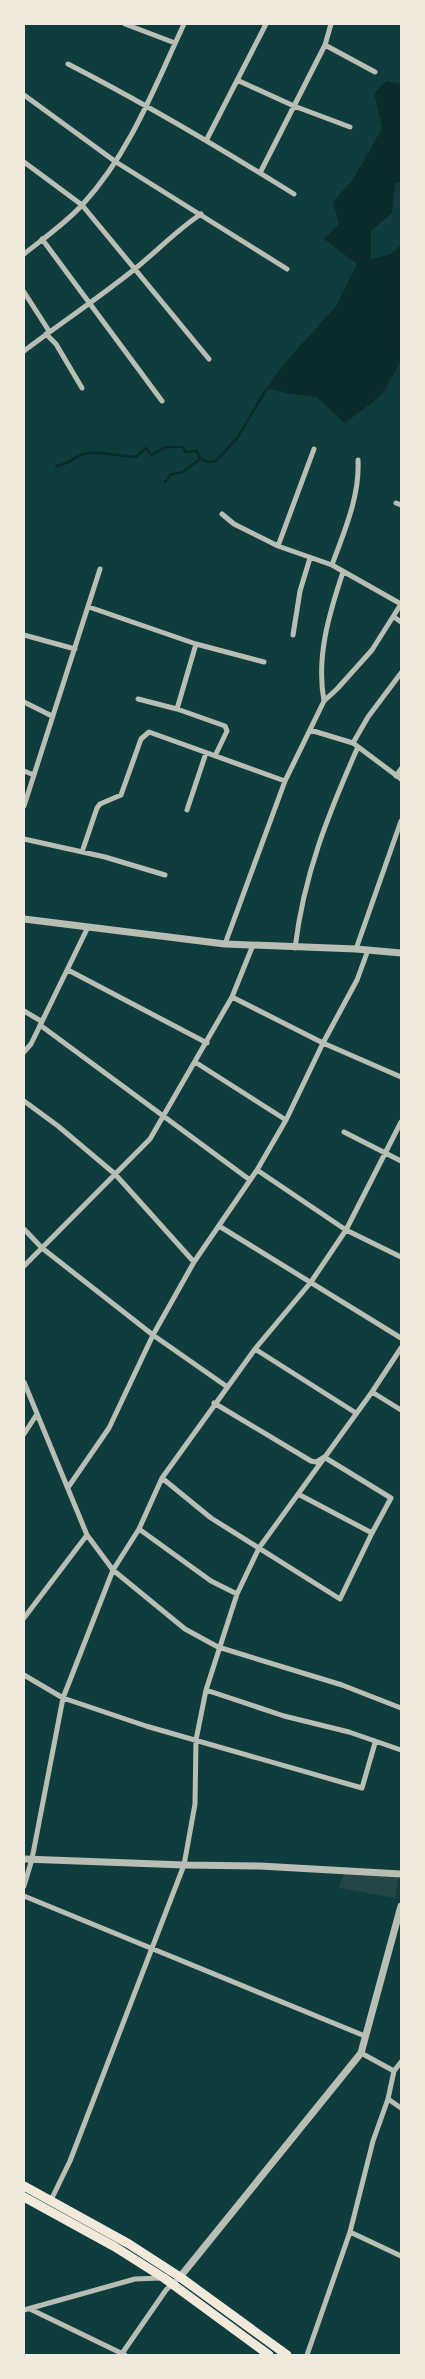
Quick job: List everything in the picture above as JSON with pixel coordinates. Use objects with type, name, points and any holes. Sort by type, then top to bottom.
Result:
[{"type":"highway","points":[[24,2186],[99,2226],[180,2277],[287,2355]]},
{"type":"highway","points":[[24,2197],[114,2247],[164,2278],[269,2355]]},
{"type":"street","points":[[125,24],[175,42]]},
{"type":"street","points":[[24,254],[82,205],[116,162],[148,105],[184,24]]},
{"type":"street","points":[[207,139],[266,24]]},
{"type":"street","points":[[260,173],[325,44],[331,24]]},
{"type":"street","points":[[325,44],[375,72]]},
{"type":"street","points":[[68,64],[148,105],[207,139],[294,194]]},
{"type":"street","points":[[237,80],[294,106],[350,127]]},
{"type":"street","points":[[24,95],[116,162],[287,268]]},
{"type":"street","points":[[24,170],[26,163],[82,205],[136,268],[209,359]]},
{"type":"street","points":[[24,351],[136,268],[183,226],[201,214]]},
{"type":"street","points":[[42,239],[162,401]]},
{"type":"street","points":[[24,292],[47,333],[56,344],[82,388]]},
{"type":"street","points":[[278,546],[314,449]]},
{"type":"street","points":[[332,565],[347,524],[357,484],[358,460]]},
{"type":"street","points":[[222,514],[234,524],[278,546],[332,565],[401,604],[372,650],[324,701],[285,781],[225,944]]},
{"type":"street","points":[[293,635],[300,591],[310,558]]},
{"type":"street","points":[[24,806],[100,568]]},
{"type":"street","points":[[324,701],[320,681],[324,645],[331,608],[343,572]]},
{"type":"street","points":[[89,607],[196,644],[264,662]]},
{"type":"street","points":[[394,617],[401,622]]},
{"type":"street","points":[[24,635],[75,649]]},
{"type":"street","points":[[177,709],[196,644]]},
{"type":"street","points":[[353,743],[368,717],[401,673]]},
{"type":"street","points":[[138,699],[177,709],[223,725],[227,729],[215,756]]},
{"type":"street","points":[[24,702],[52,716]]},
{"type":"street","points":[[310,730],[353,743],[399,777],[401,769]]},
{"type":"street","points":[[82,852],[97,808],[100,804],[122,795],[141,739],[149,732],[285,781]]},
{"type":"street","points":[[295,948],[310,868],[326,819],[358,748]]},
{"type":"street","points":[[187,810],[206,753]]},
{"type":"street","points":[[24,771],[34,775]]},
{"type":"street","points":[[356,949],[401,821]]},
{"type":"street","points":[[24,839],[165,874]]},
{"type":"street","points":[[25,921],[225,944],[356,949],[401,953]]},
{"type":"street","points":[[24,1052],[31,1044],[88,927]]},
{"type":"street","points":[[24,1266],[150,1138],[232,998],[253,945]]},
{"type":"street","points":[[68,1486],[109,1428],[153,1335],[194,1262],[257,1170],[286,1120],[323,1043],[357,980],[368,950]]},
{"type":"street","points":[[68,970],[207,1043]]},
{"type":"street","points":[[232,998],[323,1043],[401,1077]]},
{"type":"street","points":[[24,1011],[250,1180]]},
{"type":"street","points":[[195,1062],[286,1120]]},
{"type":"street","points":[[24,1101],[58,1126],[115,1174],[194,1262]]},
{"type":"street","points":[[24,1886],[32,1859],[63,1698],[113,1570],[139,1530],[162,1478],[226,1386],[311,1282],[346,1230],[401,1122]]},
{"type":"street","points":[[344,1132],[401,1161]]},
{"type":"street","points":[[257,1170],[346,1230],[401,1257]]},
{"type":"street","points":[[219,1226],[401,1338]]},
{"type":"street","points":[[24,1230],[42,1248],[153,1335],[226,1386]]},
{"type":"street","points":[[51,2200],[70,2161],[184,1865],[195,1804],[196,1740],[206,1690],[218,1647],[237,1594],[259,1548],[372,1392],[401,1348]]},
{"type":"street","points":[[255,1349],[356,1413]]},
{"type":"street","points":[[24,1382],[87,1534],[113,1570],[185,1629],[218,1647],[342,1685],[401,1708]]},
{"type":"street","points":[[372,1392],[401,1410]]},
{"type":"street","points":[[214,1403],[311,1461],[316,1462],[324,1457]]},
{"type":"street","points":[[24,1434],[37,1414]]},
{"type":"street","points":[[162,1478],[211,1518],[340,1600],[391,1498],[324,1457]]},
{"type":"street","points":[[298,1494],[372,1533]]},
{"type":"street","points":[[139,1530],[210,1581],[237,1594]]},
{"type":"street","points":[[24,1618],[87,1534]]},
{"type":"street","points":[[24,1675],[63,1698],[146,1726],[362,1788],[375,1743]]},
{"type":"street","points":[[206,1690],[284,1716],[349,1732],[375,1743],[401,1750]]},
{"type":"street","points":[[24,1859],[260,1866],[401,1874]]},
{"type":"street","points":[[24,1896],[365,2036]]},
{"type":"street","points":[[27,2310],[123,2355],[166,2290],[180,2277],[361,2053],[401,1906]]},
{"type":"street","points":[[361,2053],[394,2071]]},
{"type":"street","points":[[307,2355],[350,2232],[373,2141],[388,2099],[394,2071],[401,2062]]},
{"type":"street","points":[[388,2099],[401,2108]]},
{"type":"street","points":[[350,2232],[401,2256]]},
{"type":"street","points":[[27,2310],[135,2279],[164,2278]]},
{"type":"shaded area","points":[[387,81],[401,84],[401,182],[395,183],[392,213],[371,231],[371,259],[389,255],[401,245],[401,360],[382,395],[345,423],[316,397],[267,388],[282,366],[336,306],[357,264],[324,239],[339,224],[333,202],[354,178],[382,128],[374,93]]},
{"type":"shaded area","points":[[344,1872],[399,1874],[395,1898],[339,1888]]},
{"type":"waterway","points":[[165,482],[170,475],[183,472],[200,459],[209,462],[216,461],[238,437],[267,388]]},
{"type":"waterway","points":[[56,466],[88,453],[136,457],[146,448],[151,455],[166,447],[183,447],[185,452],[197,451],[200,459]]}]
